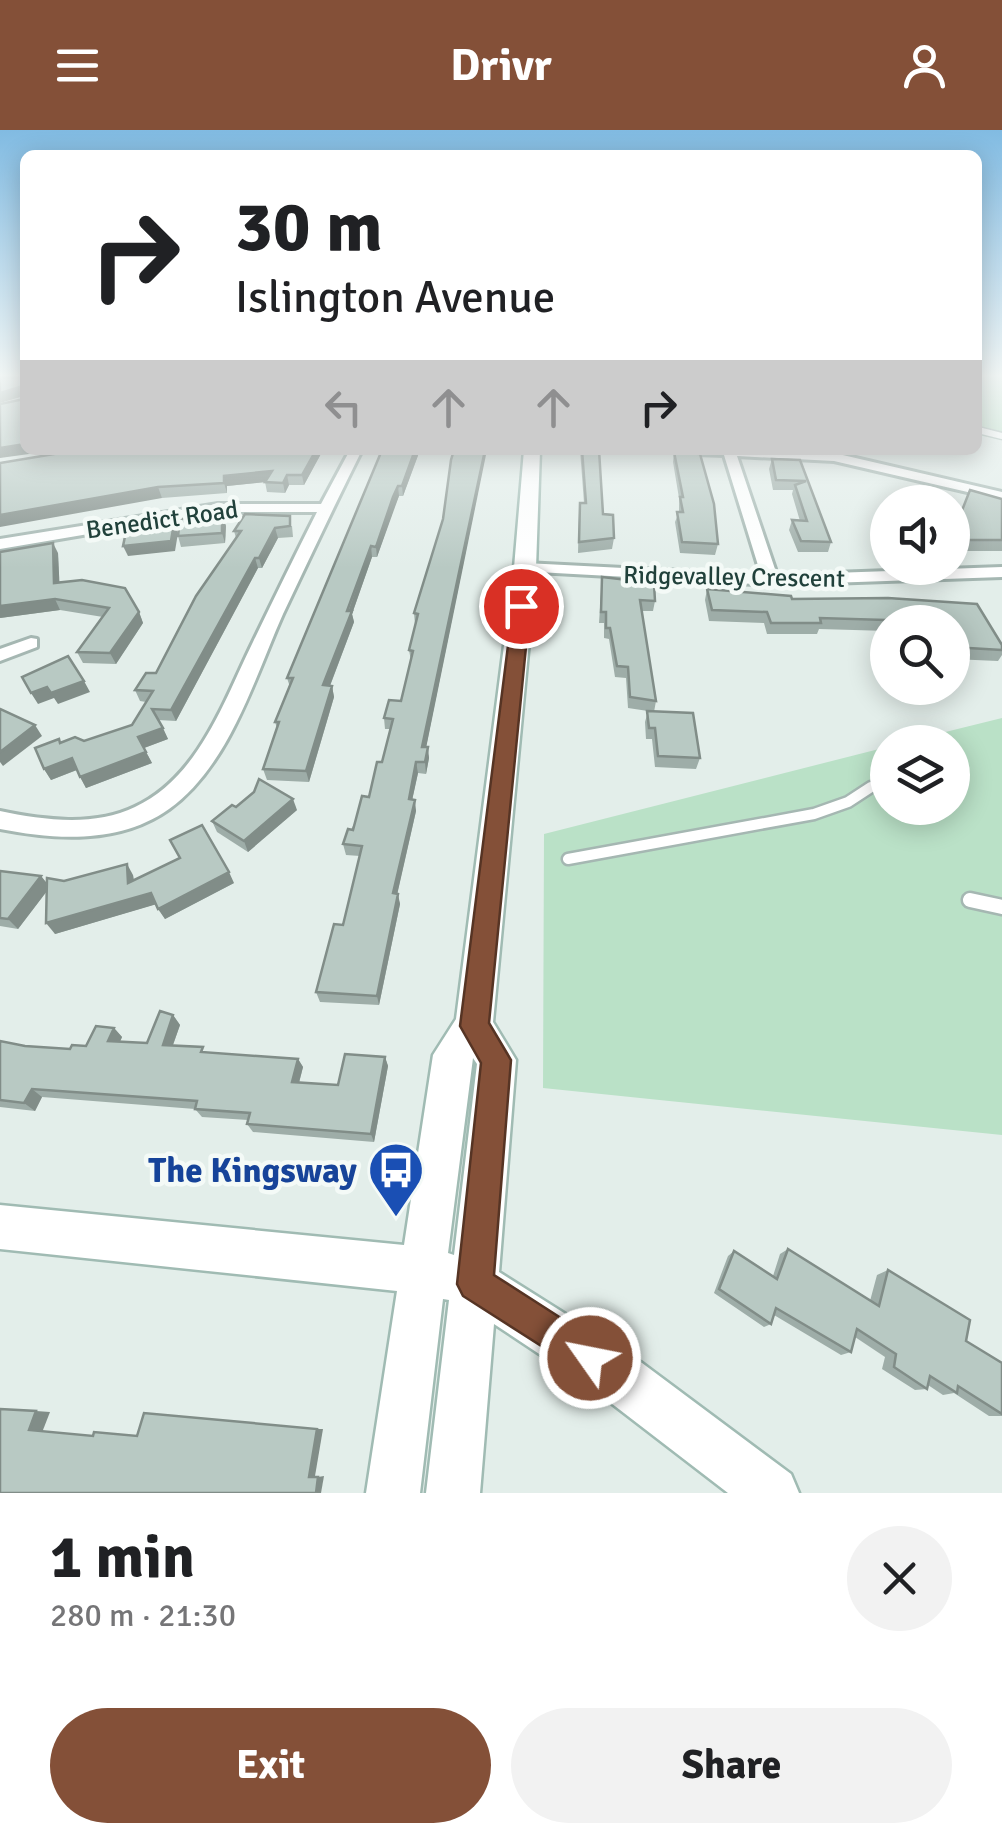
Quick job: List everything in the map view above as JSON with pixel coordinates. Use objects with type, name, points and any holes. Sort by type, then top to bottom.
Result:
[{"type":"main road","points":[[393,1493],[452,1054],[474,1026],[526,568],[532,455]]},
{"type":"main road","points":[[453,1493],[496,1060],[474,1026]]},
{"type":"main road","points":[[0,1227],[423,1270],[475,1284],[616,1375],[772,1493]]},
{"type":"street","points":[[0,820],[32,827],[100,826],[138,816],[183,782],[202,760],[226,715],[353,455]]},
{"type":"street","points":[[730,455],[771,580]]},
{"type":"street","points":[[765,455],[834,457],[1002,496]]},
{"type":"street","name":"Benedict Road","points":[[0,544],[218,508],[326,508]]},
{"type":"street","name":"Ridgevalley Crescent","points":[[526,568],[771,580],[1002,572]]},
{"type":"street","points":[[0,655],[31,643]]},
{"type":"lane","points":[[568,859],[785,819],[848,801],[870,787]]},
{"type":"lane","points":[[970,900],[1002,907]]},
{"type":"green space","points":[[1002,718],[1002,1135],[543,1088],[544,834],[870,751],[870,825],[970,825],[970,726]]},
{"type":"building","points":[[0,441],[20,441],[20,445],[0,448]]},
{"type":"building","points":[[48,455],[313,455],[302,475],[287,475],[283,483],[265,482],[272,471],[224,476],[224,483],[158,487],[0,515],[0,463]]},
{"type":"building","points":[[380,455],[413,455],[376,547],[371,546],[347,611],[352,611],[323,685],[332,686],[306,771],[263,769],[279,722],[275,722],[293,678],[287,678]]},
{"type":"building","points":[[452,455],[484,455],[422,747],[428,747],[425,762],[416,762],[409,799],[415,800],[393,893],[398,894],[377,996],[316,992],[334,924],[343,925],[362,846],[343,844],[348,829],[353,830],[362,796],[369,797],[377,762],[382,762],[393,719],[384,718],[389,700],[401,701],[413,651],[409,650],[418,614],[414,613],[443,519]]},
{"type":"building","points":[[582,455],[599,455],[603,514],[613,515],[614,538],[579,542],[580,503],[586,503]]},
{"type":"building","points":[[675,455],[700,455],[714,504],[718,544],[682,542],[677,512],[683,512]]},
{"type":"building","points":[[772,459],[800,460],[831,542],[801,541],[792,520],[807,521],[795,485],[806,481],[776,480]]},
{"type":"building","points":[[970,490],[1002,499],[1002,540],[970,540]]},
{"type":"building","points":[[245,514],[290,516],[290,526],[275,528],[259,558],[255,558],[171,710],[152,709],[163,728],[138,737],[146,752],[80,777],[72,758],[44,769],[35,748],[59,739],[60,743],[75,737],[84,741],[132,725],[153,691],[135,690],[146,673],[156,673],[196,596],[241,531],[234,531]]},
{"type":"building","points":[[222,515],[222,533],[178,536],[180,519]]},
{"type":"building","points":[[174,523],[171,541],[123,546],[127,527]]},
{"type":"building","points":[[53,543],[54,583],[82,580],[125,588],[139,612],[110,653],[77,652],[109,608],[55,599],[0,606],[0,552]]},
{"type":"building","points":[[602,577],[654,583],[655,601],[640,600],[656,701],[630,697],[628,667],[617,666],[610,628],[606,628],[606,612],[601,612]]},
{"type":"building","points":[[707,589],[792,599],[888,598],[977,604],[1002,650],[970,648],[970,605],[870,605],[870,620],[820,618],[821,623],[771,623],[767,612],[712,610]]},
{"type":"building","points":[[68,656],[84,681],[51,693],[47,687],[31,693],[22,677]]},
{"type":"building","points":[[0,709],[35,725],[0,752]]},
{"type":"building","points":[[647,711],[693,713],[700,758],[658,756],[655,728],[649,728]]},
{"type":"building","points":[[259,779],[293,799],[244,841],[212,821],[254,792]]},
{"type":"building","points":[[202,825],[229,872],[158,909],[151,893],[46,923],[47,878],[64,881],[127,864],[128,883],[180,858],[170,840]]},
{"type":"building","points":[[0,871],[41,876],[8,919],[0,918]]},
{"type":"building","points":[[160,1011],[173,1015],[163,1045],[203,1047],[201,1052],[298,1059],[292,1082],[338,1085],[345,1054],[385,1057],[371,1134],[247,1124],[250,1113],[195,1109],[197,1101],[32,1089],[24,1103],[0,1100],[0,1041],[70,1049],[72,1045],[86,1046],[96,1026],[114,1028],[108,1041],[147,1043]]},
{"type":"building","points":[[788,1249],[879,1306],[888,1270],[970,1320],[966,1341],[1002,1363],[1002,1414],[958,1386],[957,1393],[930,1376],[927,1389],[894,1367],[896,1354],[857,1329],[851,1352],[776,1308],[771,1324],[719,1289],[734,1251],[777,1279]]},
{"type":"building","points":[[0,1409],[36,1411],[29,1430],[93,1436],[94,1432],[137,1436],[144,1413],[317,1429],[309,1477],[318,1477],[316,1493],[0,1493]]},
{"type":"place","name":"The Kingsway","points":[[396,1219]]},
{"type":"route","points":[[521,606],[474,1026],[496,1060],[475,1284],[590,1358]]}]
